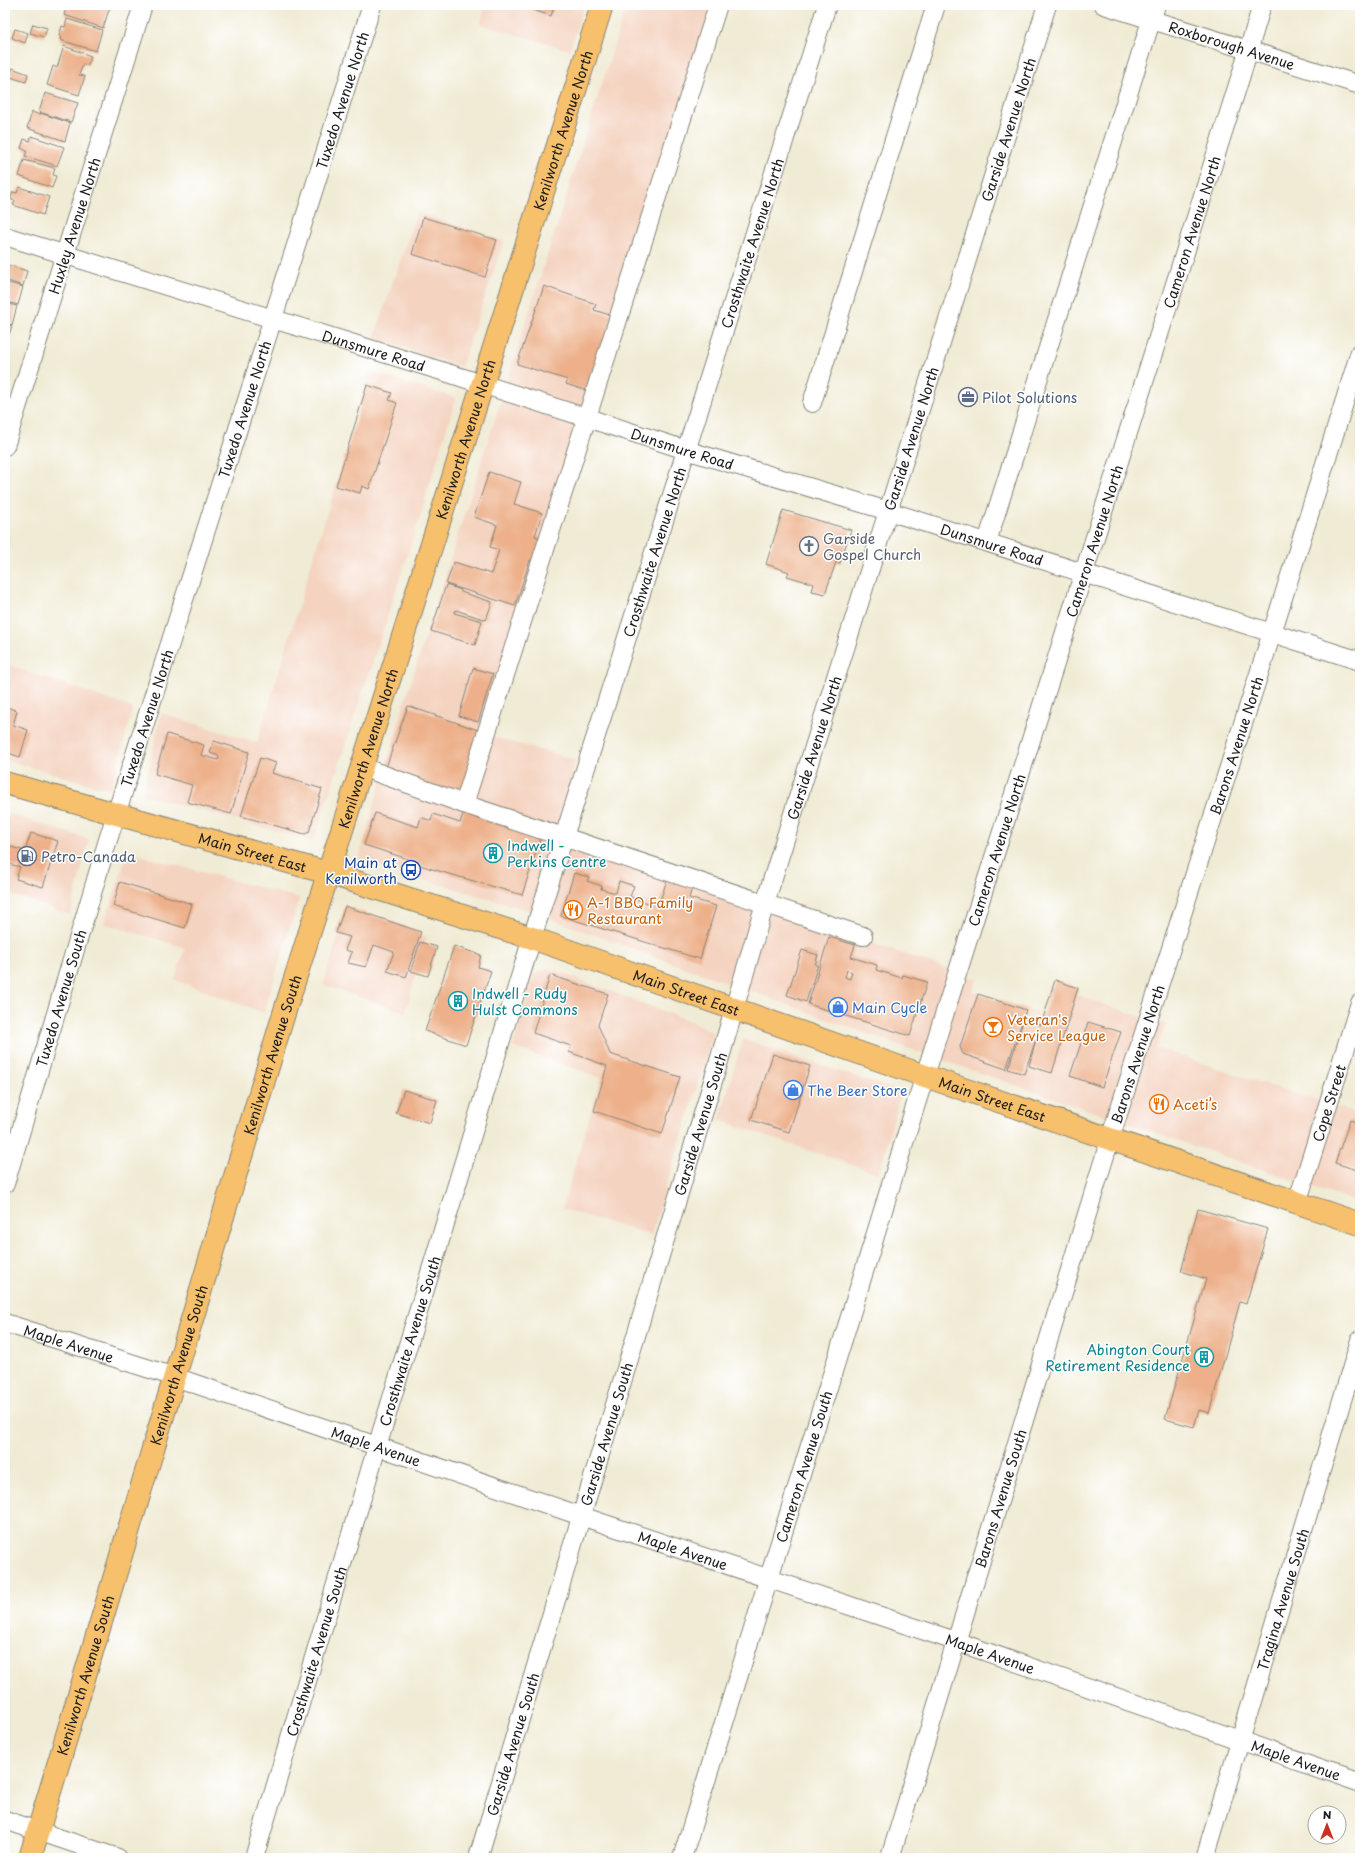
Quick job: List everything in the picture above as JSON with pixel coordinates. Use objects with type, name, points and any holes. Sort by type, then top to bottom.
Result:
[{"type":"main road","name":"Kenilworth Avenue North","points":[[328,873],[481,384],[602,5]]},
{"type":"main road","name":"Main Street East","points":[[5,783],[328,873],[532,938],[925,1076],[1360,1224]]},
{"type":"main road","name":"Kenilworth Avenue South","points":[[30,1858],[328,873]]},
{"type":"street","name":"Huxley Avenue North","points":[[5,446],[143,5]]},
{"type":"street","name":"Tuxedo Avenue North","points":[[117,813],[372,5]]},
{"type":"street","points":[[464,804],[718,5]]},
{"type":"street","name":"Crosthwaite Avenue North","points":[[532,938],[827,5]]},
{"type":"street","points":[[812,403],[936,5]]},
{"type":"street","name":"Garside Avenue North","points":[[735,1010],[765,903],[1047,5]]},
{"type":"street","name":"Roxborough Avenue","points":[[1104,5],[1153,12],[1248,50],[1360,86]]},
{"type":"street","name":"Cameron Avenue North","points":[[925,1076],[1262,5]]},
{"type":"street","points":[[987,542],[1153,12]]},
{"type":"street","name":"Dunsmure Road","points":[[5,236],[481,384],[686,450],[888,510],[1360,661]]},
{"type":"street","name":"Barons Avenue North","points":[[1110,1139],[1272,633],[1360,352]]},
{"type":"street","points":[[362,767],[464,804],[862,936]]},
{"type":"street","name":"Tuxedo Avenue South","points":[[5,1184],[117,813]]},
{"type":"street","name":"Crosthwaite Avenue South","points":[[254,1858],[532,938]]},
{"type":"street","name":"Cope Street","points":[[1297,1203],[1360,1003]]},
{"type":"street","name":"Garside Avenue South","points":[[478,1858],[580,1516],[735,1010]]},
{"type":"street","name":"Cameron Avenue South","points":[[682,1858],[925,1076]]},
{"type":"street","name":"Barons Avenue South","points":[[890,1858],[1110,1139]]},
{"type":"street","name":"Maple Avenue","points":[[5,1323],[175,1376],[377,1447],[768,1578],[1360,1782]]},
{"type":"street","name":"Tragina Avenue South","points":[[1205,1858],[1360,1340]]},
{"type":"street","points":[[5,1820],[118,1858]]},
{"type":"shaded area","points":[[486,5],[584,5],[570,50],[480,24]]},
{"type":"shaded area","points":[[627,5],[726,5],[486,735],[576,760],[553,834],[977,979],[973,992],[1042,1013],[1049,986],[1166,1025],[1156,1048],[1360,1115],[1360,1203],[907,1048],[520,908],[358,860],[403,707]]},
{"type":"shaded area","points":[[417,212],[504,241],[461,367],[374,338]]},
{"type":"shaded area","points":[[370,372],[456,398],[418,523],[314,841],[143,795],[161,713],[257,743]]},
{"type":"shaded area","points":[[5,664],[133,708],[111,790],[5,760]]},
{"type":"shaded area","points":[[5,813],[89,839],[70,915],[5,892]]},
{"type":"shaded area","points":[[128,852],[299,898],[264,1013],[175,980],[185,948],[104,923]]},
{"type":"shaded area","points":[[347,909],[427,937],[405,1012],[323,985]]},
{"type":"shaded area","points":[[549,968],[697,1024],[714,1033],[651,1235],[562,1209],[601,1078],[513,1047],[534,975]]},
{"type":"shaded area","points":[[743,1039],[901,1092],[879,1174],[719,1120]]},
{"type":"building","points":[[67,5],[102,5],[110,7],[103,28],[64,15]]},
{"type":"building","points":[[524,5],[555,5],[551,16],[524,7]]},
{"type":"building","points":[[67,19],[102,30],[96,51],[60,40],[61,36],[59,36],[62,26],[65,27]]},
{"type":"building","points":[[33,24],[47,28],[44,37],[30,33]]},
{"type":"building","points":[[15,29],[28,33],[25,43],[12,38]]},
{"type":"building","points":[[64,46],[91,56],[88,65],[83,64],[79,75],[85,76],[79,95],[47,85],[53,66],[57,68]]},
{"type":"building","points":[[12,68],[28,74],[26,82],[10,77]]},
{"type":"building","points":[[45,93],[78,103],[71,122],[39,112]]},
{"type":"building","points":[[32,112],[40,115],[40,113],[70,123],[65,141],[27,128]]},
{"type":"building","points":[[31,136],[64,147],[57,166],[25,156],[27,151],[21,148],[24,139],[30,141]]},
{"type":"building","points":[[24,160],[55,168],[53,175],[56,176],[52,188],[19,176]]},
{"type":"building","points":[[19,187],[49,197],[43,215],[13,205],[15,201],[10,199],[13,192],[17,193]]},
{"type":"building","points":[[423,217],[497,240],[485,277],[412,254]]},
{"type":"building","points":[[5,264],[27,271],[23,286],[5,280]]},
{"type":"building","points":[[5,282],[23,287],[18,305],[5,301]]},
{"type":"building","points":[[544,286],[596,304],[594,310],[613,316],[587,391],[566,384],[568,380],[517,364]]},
{"type":"building","points":[[5,303],[17,306],[12,325],[5,323]]},
{"type":"building","points":[[5,324],[12,326],[5,346]]},
{"type":"building","points":[[367,385],[392,393],[389,400],[397,403],[369,489],[362,486],[360,493],[336,486]]},
{"type":"building","points":[[489,472],[521,482],[514,504],[542,513],[535,536],[543,539],[535,562],[530,560],[515,606],[446,584],[454,562],[491,574],[499,550],[490,547],[497,525],[474,517]]},
{"type":"building","name":"Garside Gospel Church","points":[[783,510],[851,530],[840,563],[836,562],[825,594],[812,591],[814,584],[787,576],[789,572],[766,564]]},
{"type":"building","points":[[446,585],[461,590],[461,592],[492,602],[486,620],[456,610],[454,613],[482,621],[475,645],[431,631]]},
{"type":"building","points":[[473,668],[493,674],[478,722],[459,716]]},
{"type":"building","points":[[5,706],[17,711],[13,725],[28,730],[20,757],[5,752]]},
{"type":"building","points":[[408,706],[484,732],[462,797],[385,770]]},
{"type":"building","points":[[167,734],[204,745],[201,755],[218,760],[219,756],[210,753],[214,741],[249,752],[231,814],[187,802],[192,785],[155,774]]},
{"type":"building","points":[[260,758],[276,763],[272,773],[322,789],[309,832],[305,834],[241,816]]},
{"type":"building","name":"Indwell - Perkins Centre","points":[[465,808],[542,834],[522,895],[432,869],[417,864],[418,862],[364,845],[375,813],[418,827],[421,817],[431,821],[433,814],[460,823]]},
{"type":"building","points":[[31,833],[58,841],[43,887],[16,879],[20,867],[5,863],[5,845],[25,851]]},
{"type":"building","points":[[574,873],[589,877],[587,881],[602,886],[601,889],[616,893],[619,881],[634,886],[630,897],[648,903],[649,900],[659,904],[667,880],[692,888],[689,898],[716,906],[700,959],[561,916]]},
{"type":"building","points":[[120,882],[192,904],[185,928],[113,906]]},
{"type":"building","points":[[345,906],[421,932],[406,977],[387,971],[394,952],[374,945],[366,967],[348,963],[352,952],[345,950],[350,937],[336,933]]},
{"type":"building","points":[[829,937],[855,945],[851,957],[877,965],[876,970],[902,978],[903,975],[927,982],[910,1036],[808,1004]],"holes":[[[847,970],[852,972],[850,979],[845,977]]]},
{"type":"building","points":[[420,942],[437,947],[428,976],[411,971]]},
{"type":"building","name":"Indwell - Rudy Hulst Commons","points":[[454,946],[481,955],[478,967],[491,971],[466,1045],[425,1031]]},
{"type":"building","points":[[802,950],[818,955],[815,965],[818,965],[806,1002],[787,995]]},
{"type":"building","points":[[550,975],[608,994],[598,1025],[610,1054],[680,1077],[662,1134],[594,1111],[607,1066],[569,1052],[571,1046],[533,1033]]},
{"type":"building","points":[[1055,980],[1078,988],[1052,1073],[1029,1066],[1036,1039],[1024,1074],[1008,1069],[1024,1019],[1041,1025]]},
{"type":"building","points":[[978,994],[1026,1010],[1006,1069],[963,1054],[960,1047]]},
{"type":"building","points":[[1088,1022],[1121,1032],[1102,1087],[1070,1076]]},
{"type":"building","points":[[773,1054],[810,1066],[789,1132],[751,1120]]},
{"type":"building","points":[[404,1090],[437,1100],[430,1123],[396,1113]]},
{"type":"building","points":[[1350,1120],[1360,1124],[1360,1171],[1335,1163]]},
{"type":"building","name":"Abington Court Retirement Residence","points":[[1198,1209],[1268,1229],[1246,1304],[1240,1302],[1209,1413],[1199,1410],[1194,1427],[1165,1419],[1206,1279],[1181,1271]]},
{"type":"place","name":"Pilot Solutions","points":[[968,397]]},
{"type":"place","name":"Garside Gospel Church","points":[[809,546]]},
{"type":"place","name":"Indwell - Perkins Centre","points":[[493,853]]},
{"type":"place","name":"Petro-Canada","points":[[27,856]]},
{"type":"place","name":"Main at Kenilworth","points":[[411,870]]},
{"type":"place","name":"A-1 BBQ Family Restaurant","points":[[573,910]]},
{"type":"place","name":"Indwell - Rudy Hulst Commons","points":[[458,1001]]},
{"type":"place","name":"Main Cycle","points":[[838,1007]]},
{"type":"place","name":"Veteran's Service League","points":[[993,1027]]},
{"type":"place","name":"The Beer Store","points":[[793,1090]]},
{"type":"place","name":"Aceti’s","points":[[1159,1104]]},
{"type":"place","name":"Abington Court Retirement Residence","points":[[1204,1357]]}]
